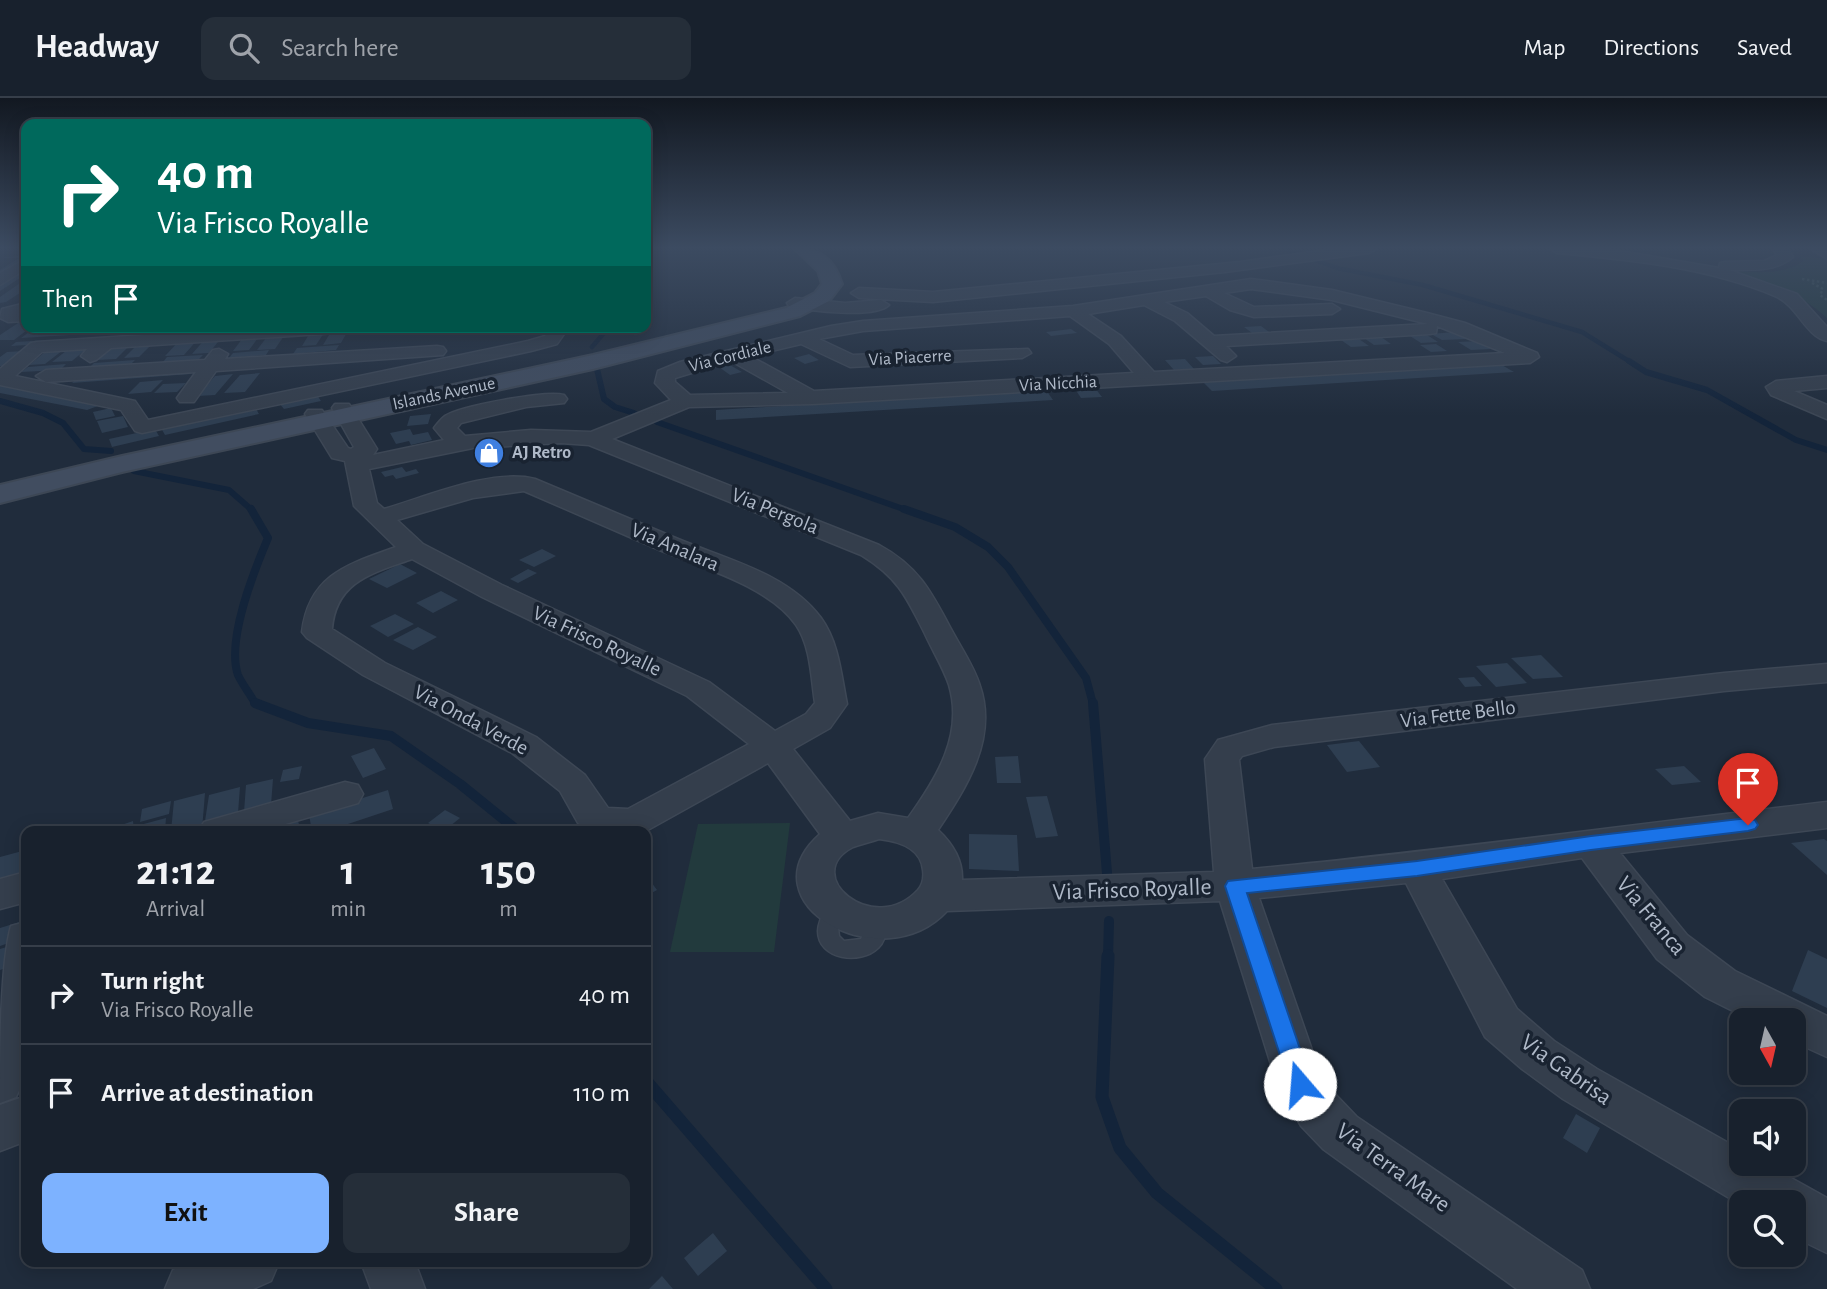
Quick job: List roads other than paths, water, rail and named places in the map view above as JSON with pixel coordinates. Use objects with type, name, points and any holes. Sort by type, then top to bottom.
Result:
[{"type":"street","name":"Islands Avenue","points":[[0,480],[334,409],[593,362],[700,337],[791,305]]},
{"type":"street","points":[[835,305],[845,308],[879,305]]},
{"type":"street","name":"Via Cordiale","points":[[686,401],[665,383],[665,375],[687,366],[803,338],[863,326],[989,319],[1112,305]]},
{"type":"street","points":[[1156,305],[1181,317],[1246,373]]},
{"type":"street","points":[[1233,305],[1254,313],[1379,306]]},
{"type":"street","name":"Via Cordiale","points":[[1373,305],[1459,327],[1530,357]]},
{"type":"street","points":[[1799,305],[1810,315],[1818,330],[1827,336]]},
{"type":"street","points":[[1073,311],[1115,340],[1149,379]]},
{"type":"street","points":[[0,331],[13,313]]},
{"type":"street","points":[[989,319],[1022,353],[1045,384]]},
{"type":"street","points":[[1211,341],[1459,327]]},
{"type":"street","points":[[0,379],[37,347],[252,333]]},
{"type":"street","points":[[258,404],[254,393],[298,333]]},
{"type":"street","points":[[339,357],[356,333]]},
{"type":"street","points":[[0,379],[128,405],[142,428],[258,404],[334,409],[540,344],[551,340],[556,333]]},
{"type":"street","points":[[187,398],[236,334]]},
{"type":"street","points":[[138,370],[172,338]]},
{"type":"street","name":"Via Piacerre","points":[[803,338],[850,360],[1022,353]]},
{"type":"street","points":[[67,375],[106,343]]},
{"type":"street","points":[[0,379],[210,365],[272,368],[410,344],[540,344]]},
{"type":"street","points":[[734,355],[812,398]]},
{"type":"street","name":"Via Nicchia","points":[[593,439],[686,401],[812,398],[1530,357]]},
{"type":"street","points":[[355,461],[340,453],[334,409],[345,380],[356,366]]},
{"type":"street","points":[[1827,383],[1776,387],[1778,391],[1827,413]]},
{"type":"street","points":[[459,443],[445,428],[454,419],[526,401],[556,399]]},
{"type":"street","name":"Islands Avenue","points":[[0,494],[334,409]]},
{"type":"street","name":"Via Pergola","points":[[355,461],[459,443],[526,435],[593,439],[870,550],[893,562],[913,581],[966,689],[969,716],[966,745],[949,788],[916,834]]},
{"type":"street","name":"Via Frisco Royalle","points":[[355,461],[366,506],[414,549],[492,591],[698,689],[773,746],[841,836]]},
{"type":"street","name":"Via Analara","points":[[379,518],[506,484],[527,484],[778,594],[799,608],[811,623],[820,644],[831,704],[818,720],[773,746]]},
{"type":"street","name":"Via Onda Verde","points":[[414,549],[356,572],[331,586],[316,619],[317,632],[374,669],[524,745],[573,783],[591,814],[600,821],[633,822],[773,746]]},
{"type":"street","name":"Via Fette Bello","points":[[1235,886],[1222,759],[1230,748],[1272,736],[1724,682],[1827,673]]},
{"type":"street","points":[[235,826],[345,794]]},
{"type":"street","name":"Via Frisco Royalle","points":[[937,896],[1235,886],[1417,868],[1591,843],[1827,816]]},
{"type":"street","points":[[878,826],[898,828],[916,834],[930,843],[939,854],[944,868],[944,882],[937,896],[913,916],[878,923],[847,918],[834,911],[822,899],[814,872],[823,852],[841,836],[878,826]]},
{"type":"street","name":"Via Franca","points":[[1591,843],[1672,947],[1720,984],[1769,1008]]},
{"type":"street","name":"Via Gabrisa","points":[[1417,868],[1501,1023],[1538,1055],[1580,1084],[1763,1190]]},
{"type":"street","name":"Via Terra Mare","points":[[1235,886],[1300,1084],[1318,1110],[1340,1133],[1563,1289]]},
{"type":"street","points":[[0,894],[21,888]]},
{"type":"street","points":[[0,1082],[21,995]]},
{"type":"street","name":"Via Franca","points":[[1806,1026],[1827,1037]]},
{"type":"street","points":[[0,1128],[21,1121]]},
{"type":"street","points":[[1806,1215],[1827,1227]]},
{"type":"street","points":[[192,1289],[241,1267]]},
{"type":"street","points":[[390,1267],[398,1289]]},
{"type":"waterway","points":[[1489,305],[1582,332],[1632,363]]},
{"type":"waterway","points":[[592,347],[604,333]]},
{"type":"waterway","points":[[1629,361],[1646,372],[1707,390],[1796,440],[1827,450]]},
{"type":"waterway","points":[[597,369],[604,399],[615,407],[634,413]]},
{"type":"waterway","points":[[0,401],[43,413],[63,423],[84,449],[111,451]]},
{"type":"waterway","points":[[657,422],[909,511]]},
{"type":"waterway","points":[[134,471],[229,490],[251,510]]},
{"type":"waterway","points":[[904,509],[955,527],[988,547],[1008,567],[1086,678],[1093,704]]},
{"type":"waterway","points":[[251,510],[268,538],[243,606],[235,660],[238,675],[255,703]]},
{"type":"waterway","points":[[255,703],[259,704]]},
{"type":"waterway","points":[[255,703],[308,723],[391,736],[460,784],[512,826]]},
{"type":"waterway","points":[[1093,703],[1107,873]]},
{"type":"waterway","points":[[1108,958],[1109,921]]},
{"type":"waterway","points":[[1108,956],[1102,1097],[1120,1148],[1157,1193],[1276,1289]]},
{"type":"waterway","points":[[651,1087],[826,1289]]},
{"type":"place","name":"AJ Retro","points":[[489,453]]}]
